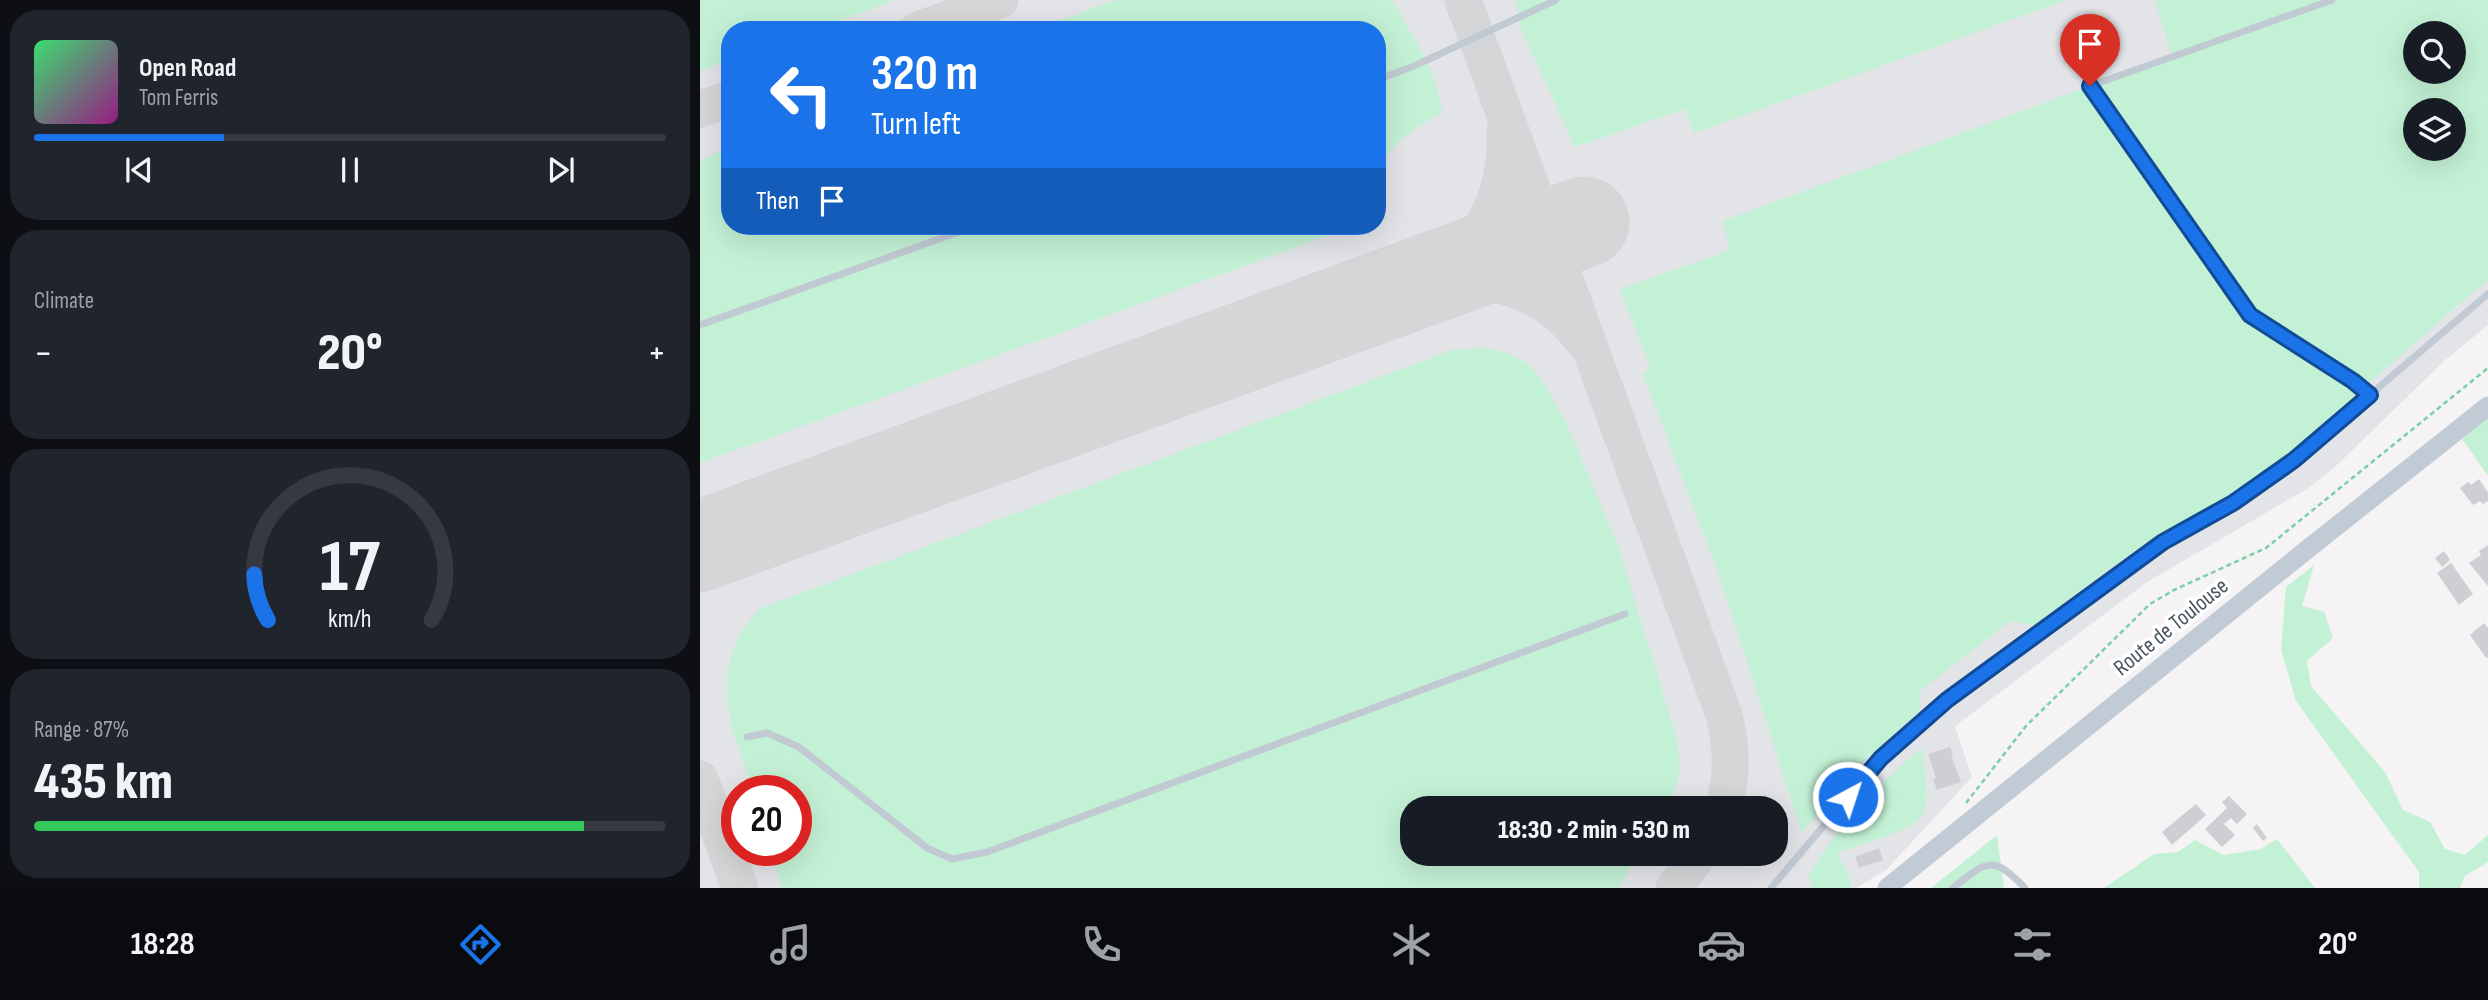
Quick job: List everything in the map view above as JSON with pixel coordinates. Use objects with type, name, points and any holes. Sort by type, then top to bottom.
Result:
[{"type":"main road","name":"Route de Toulouse","points":[[1887,888],[2488,406]]},
{"type":"lane","points":[[1386,77],[1556,0]]},
{"type":"lane","points":[[2332,0],[2090,86],[2250,315],[2353,381],[2370,395]]},
{"type":"lane","points":[[700,325],[950,235]]},
{"type":"lane","points":[[1771,888],[1881,758],[1947,700],[2163,542],[2233,503],[2294,460],[2488,294]]},
{"type":"lane","points":[[747,737],[767,733],[799,747],[927,848],[952,859],[1000,847],[1625,614]]},
{"type":"lane","points":[[1953,888],[1988,864],[2008,871],[2025,888]]},
{"type":"path","points":[[1962,808],[2026,726],[2150,604],[2174,590],[2266,548],[2488,368]]},
{"type":"shaded area","points":[[700,0],[2488,0],[2488,325],[2444,361],[2335,467],[2310,487],[2147,582],[1955,726],[1972,777],[1886,870],[1856,888],[700,888]]},
{"type":"green space","points":[[700,0],[896,0],[838,21],[721,21],[721,63],[700,71]]},
{"type":"green space","points":[[1115,0],[1392,0],[1430,68],[1442,113],[1404,137],[1386,158],[1386,21],[1058,21]]},
{"type":"green space","points":[[1516,0],[2067,0],[1694,133],[1685,109],[1575,147],[1521,29]]},
{"type":"green space","points":[[2155,0],[2488,0],[2488,281],[2376,377],[2305,444],[2260,477],[2137,549],[2034,625],[2010,621],[1921,690],[1919,712],[1850,774],[1802,833],[1719,575],[1643,373],[1651,369],[1620,289],[1730,250],[1723,221],[2172,56]]},
{"type":"green space","points":[[721,150],[721,235],[1330,235],[700,463],[700,161]]},
{"type":"green space","points":[[1486,348],[1508,353],[1527,363],[1543,381],[1568,427],[1618,546],[1677,739],[1679,775],[1672,796],[1400,796],[1400,866],[1632,866],[1618,888],[783,888],[775,866],[812,866],[812,775],[748,775],[729,714],[727,694],[732,655],[740,635],[759,609],[1452,350]]},
{"type":"green space","points":[[2488,418],[2488,476],[2462,439]]},
{"type":"green space","points":[[2314,565],[2302,606],[2324,612],[2333,638],[2307,661],[2311,686],[2385,772],[2403,810],[2430,822],[2445,849],[2465,855],[2488,835],[2488,862],[2465,876],[2460,888],[2419,888],[2419,872],[2296,701],[2281,649],[2286,587]]},
{"type":"green space","points":[[1922,748],[1927,792],[1923,815],[1908,827],[1837,853],[1849,875],[1851,888],[1812,888],[1808,878],[1843,825],[1891,775]]},
{"type":"green space","points":[[1997,835],[2004,888],[1931,888]]},
{"type":"green space","points":[[2277,839],[2315,888],[2104,888],[2154,854],[2178,852],[2195,840],[2224,855],[2261,849]]},
{"type":"building","points":[[2479,479],[2488,493],[2488,501],[2473,505],[2460,488]]},
{"type":"building","points":[[2488,545],[2488,586],[2469,563],[2481,555],[2479,551]]},
{"type":"building","points":[[2444,551],[2450,560],[2442,567],[2435,558]]},
{"type":"building","points":[[2451,563],[2473,594],[2459,605],[2437,573]]},
{"type":"building","points":[[2484,623],[2488,628],[2486,658],[2470,635]]},
{"type":"building","points":[[1950,747],[1961,782],[1937,790],[1928,754]]},
{"type":"building","points":[[2229,796],[2247,814],[2237,824],[2231,818],[2224,824],[2235,835],[2222,847],[2205,829],[2227,808],[2222,802]]},
{"type":"building","points":[[2196,804],[2206,815],[2172,845],[2162,832]]},
{"type":"building","points":[[2257,824],[2267,838],[2263,841],[2253,828]]},
{"type":"building","points":[[1879,848],[1883,860],[1859,868],[1855,857]]},
{"type":"taxiway","points":[[943,21],[1000,0]]},
{"type":"taxiway","points":[[1463,0],[1724,715],[1730,762],[1726,796]]},
{"type":"taxiway","points":[[700,109],[721,102]]},
{"type":"taxiway","points":[[1422,282],[1460,253],[1487,218],[1502,177],[1505,129]]},
{"type":"taxiway","points":[[1422,282],[1470,281],[1512,289],[1550,308],[1568,323],[1584,342]]},
{"type":"taxiway","points":[[700,574],[724,548],[752,527]]},
{"type":"taxiway","points":[[700,779],[740,888]]},
{"type":"taxiway","points":[[1674,888],[1690,866]]},
{"type":"runway","points":[[700,546],[1584,222]]},
{"type":"route","points":[[1848,797],[1881,758],[1947,700],[2163,542],[2233,503],[2294,460],[2370,395],[2353,381],[2250,315],[2090,86]]}]
